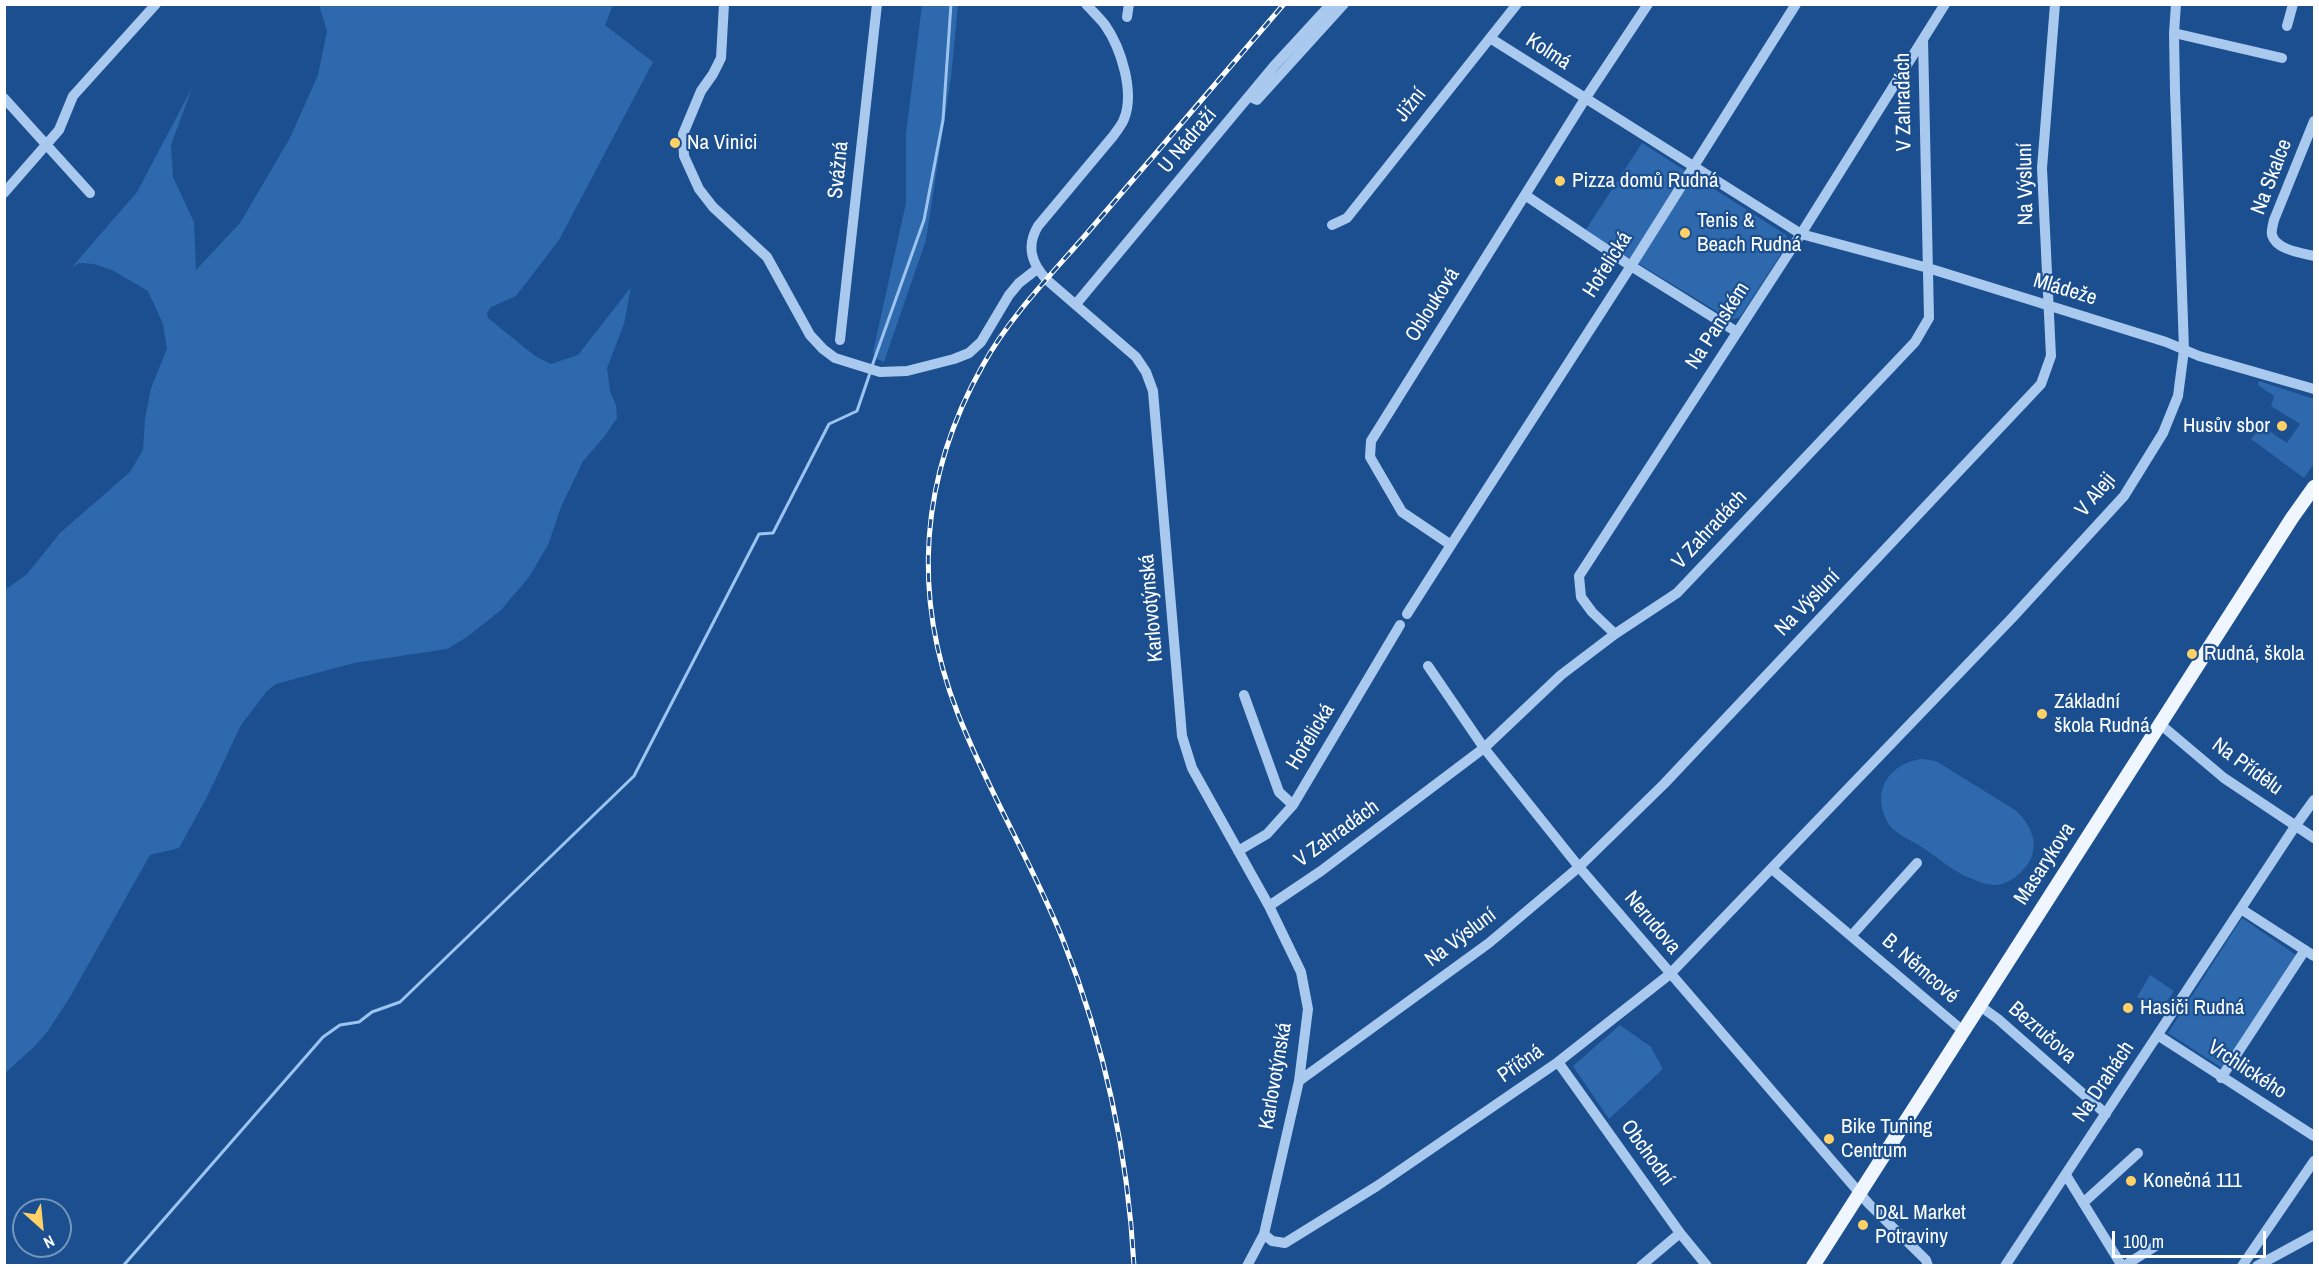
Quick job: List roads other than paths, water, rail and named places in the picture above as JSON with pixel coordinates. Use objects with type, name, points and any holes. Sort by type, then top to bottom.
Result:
[{"type":"main road","name":"Masarykova","points":[[1813,1266],[2314,487]]},
{"type":"street","points":[[4,193],[59,130],[73,96],[156,4]]},
{"type":"street","points":[[724,4],[721,58],[701,91],[683,134],[684,156],[699,189],[713,207],[767,257],[810,335],[835,358],[880,372],[907,371],[962,356],[981,342],[1018,283],[1037,269],[1032,259],[1031,248],[1034,232],[1114,135],[1124,119],[1128,100],[1121,56],[1106,25],[1086,4]]},
{"type":"street","name":"Svážná","points":[[840,340],[877,4]]},
{"type":"street","points":[[1127,17],[1129,4]]},
{"type":"street","name":"U Nádraží","points":[[1076,304],[1306,30],[1331,4]]},
{"type":"street","points":[[1250,97],[1257,100],[1344,4]]},
{"type":"street","name":"Jižní","points":[[1332,225],[1347,218],[1517,4]]},
{"type":"street","name":"Oblouková","points":[[1451,545],[1402,512],[1370,457],[1371,441],[1585,99],[1648,4]]},
{"type":"street","name":"Hořelická","points":[[1451,545],[1796,4]]},
{"type":"street","name":"Na Panském","points":[[1615,634],[1592,612],[1581,597],[1580,576],[1801,234],[1945,4]]},
{"type":"street","name":"Na Výsluní","points":[[1299,1081],[1489,943],[1579,867],[1664,784],[2041,384],[2051,356],[2042,168],[2055,4]]},
{"type":"street","name":"V Aleji","points":[[1772,869],[2012,618],[2124,496],[2163,433],[2178,396],[2184,350],[2174,33],[2176,4]]},
{"type":"street","points":[[2287,26],[2293,4]]},
{"type":"street","points":[[2174,33],[2282,58]]},
{"type":"street","name":"Kolmá","points":[[1490,38],[1694,166]]},
{"type":"street","name":"V Zahradách","points":[[1269,906],[1321,871],[1484,748],[1561,675],[1615,634],[1677,593],[1914,342],[1929,318],[1923,39]]},
{"type":"street","points":[[4,98],[90,193]]},
{"type":"street","name":"Na Skalce","points":[[2314,121],[2274,220],[2272,234],[2277,243],[2284,247],[2314,256]]},
{"type":"street","name":"Mládeže","points":[[1694,166],[1801,234],[1928,268],[2199,356],[2314,389]]},
{"type":"street","points":[[1525,195],[1631,266],[1737,332]]},
{"type":"street","name":"Karlovotýnská","points":[[1037,269],[1136,357],[1146,372],[1153,391],[1182,736],[1192,768],[1269,906],[1301,972],[1308,1009],[1299,1081],[1264,1234],[1247,1266]]},
{"type":"street","points":[[1407,614],[1451,545]]},
{"type":"street","name":"Hořelická","points":[[1238,852],[1267,834],[1293,805],[1400,625]]},
{"type":"street","name":"Nerudova","points":[[1428,666],[1484,748],[1579,867],[1869,1204],[1926,1260],[1928,1266]]},
{"type":"street","points":[[1244,695],[1279,792],[1293,805]]},
{"type":"street","name":"Na Přídělu","points":[[2160,724],[2224,778],[2314,838]]},
{"type":"street","name":"Na Drahách","points":[[2005,1266],[2314,800]]},
{"type":"street","name":"B. Němcové","points":[[1852,935],[1917,863]]},
{"type":"street","name":"B. Němcové","points":[[1772,869],[1964,1031]]},
{"type":"street","name":"Příčná","points":[[1264,1234],[1272,1241],[1285,1243],[1377,1186],[1558,1062],[1670,974],[1772,869]]},
{"type":"street","points":[[2221,1078],[2310,953],[2241,909]]},
{"type":"street","name":"Bezručova","points":[[1980,1006],[2106,1113]]},
{"type":"street","name":"Vrchlického","points":[[2158,1036],[2314,1136]]},
{"type":"street","name":"Obchodní","points":[[1558,1062],[1680,1233],[1707,1266]]},
{"type":"street","points":[[2083,1203],[2138,1153]]},
{"type":"street","points":[[2242,1266],[2314,1161]]},
{"type":"street","points":[[2066,1176],[2123,1266],[2157,1245]]},
{"type":"street","points":[[1641,1266],[1680,1233]]},
{"type":"street","points":[[2257,1266],[2314,1235]]},
{"type":"waterway","points":[[872,366],[924,220],[943,120],[951,4]]},
{"type":"waterway","points":[[123,1266],[323,1037],[340,1025],[359,1022],[372,1012],[400,1002],[634,776],[759,534],[773,533],[829,424],[857,411],[870,373]]},
{"type":"railway","points":[[1134,1266],[1120,1141],[1091,1019],[1051,911],[996,799],[958,714],[943,669],[933,625],[929,581],[929,536],[935,493],[946,450],[962,407],[983,365],[1006,329],[1284,4]]},
{"type":"place","name":"Na Vinici","points":[[675,143]]},
{"type":"place","name":"Pizza domů Rudná","points":[[1560,181]]},
{"type":"place","name":"Tenis & Beach Rudná","points":[[1685,233]]},
{"type":"place","name":"Husův sbor","points":[[2282,426]]},
{"type":"place","name":"Rudná, škola","points":[[2192,654]]},
{"type":"place","name":"Základní škola Rudná","points":[[2042,714]]},
{"type":"place","name":"Hasiči Rudná","points":[[2128,1008]]},
{"type":"place","name":"Bike Tuning Centrum","points":[[1829,1139]]},
{"type":"place","name":"Konečná 111","points":[[2131,1181]]},
{"type":"place","name":"D&L Market Potraviny","points":[[1863,1225]]}]
